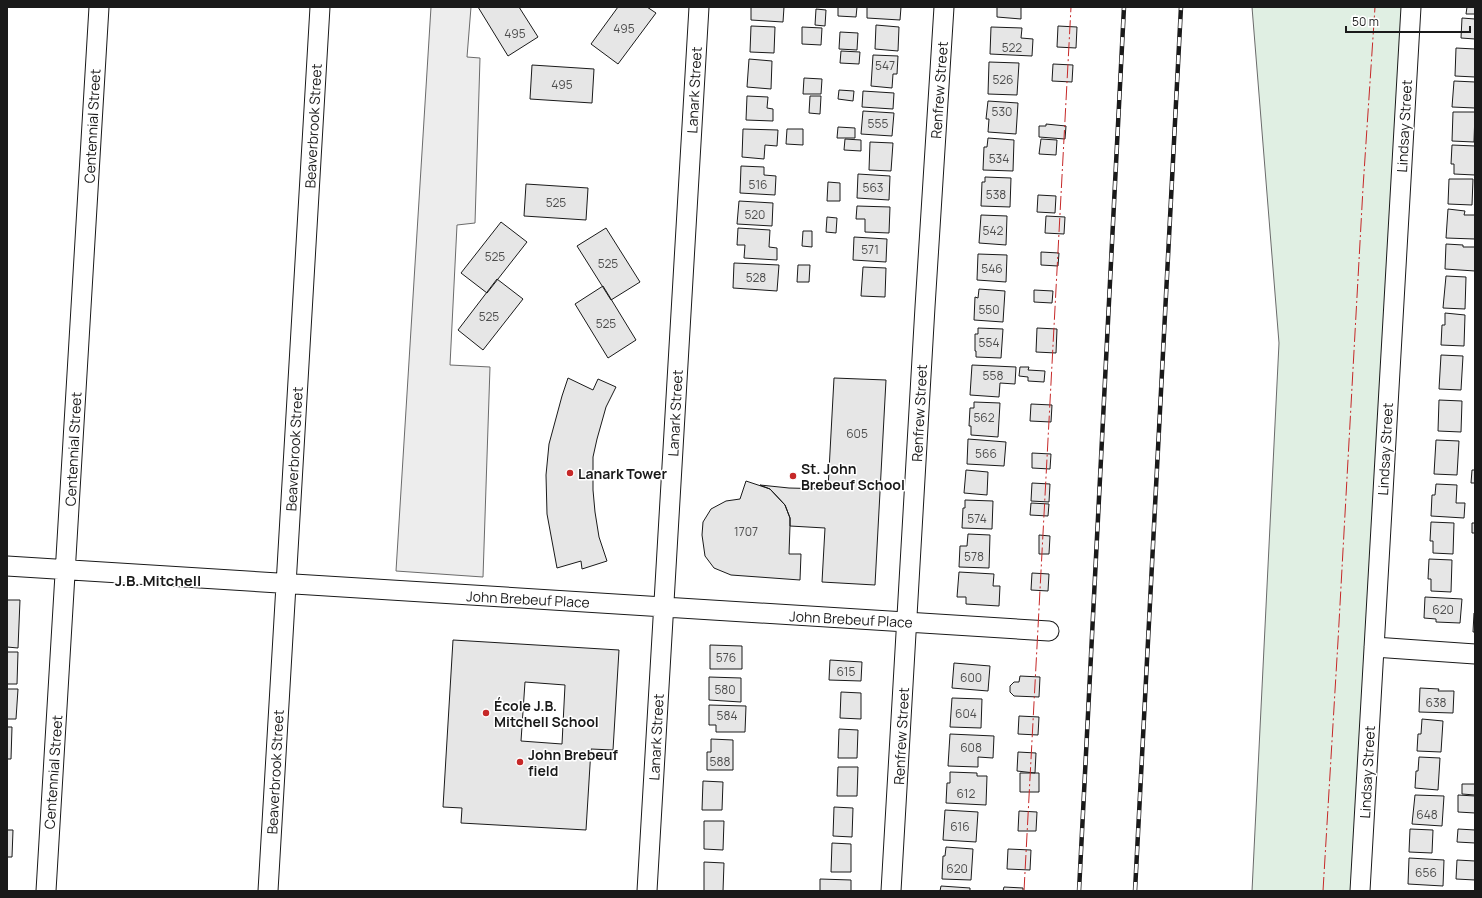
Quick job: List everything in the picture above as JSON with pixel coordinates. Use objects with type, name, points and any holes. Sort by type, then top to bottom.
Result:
[{"type":"street","name":"Centennial Street","points":[[46,891],[99,7]]},
{"type":"street","name":"Beaverbrook Street","points":[[268,891],[320,7]]},
{"type":"street","name":"Lanark Street","points":[[647,891],[699,7]]},
{"type":"street","name":"Renfrew Street","points":[[892,891],[924,315],[944,7]]},
{"type":"street","name":"Lindsay Street","points":[[1360,891],[1411,7]]},
{"type":"street","name":"John Brebeuf Place","points":[[7,566],[1049,631]]},
{"type":"street","points":[[1374,647],[1475,654]]},
{"type":"green space","points":[[1252,7],[1411,7],[1360,891],[1252,891],[1279,343]]},
{"type":"shaded area","points":[[431,7],[471,7],[467,57],[480,58],[475,223],[457,225],[450,365],[490,367],[483,577],[396,571]]},
{"type":"building","points":[[478,7],[519,7],[538,37],[508,56]]},
{"type":"building","points":[[618,7],[647,7],[656,13],[618,64],[591,44]]},
{"type":"building","points":[[751,7],[784,7],[783,22],[751,20]]},
{"type":"building","points":[[838,7],[857,7],[856,17],[838,16]]},
{"type":"building","points":[[867,7],[901,7],[900,20],[867,18]]},
{"type":"building","points":[[997,7],[1021,7],[1021,19],[997,17]]},
{"type":"building","points":[[1467,7],[1475,7],[1475,14],[1466,14]]},
{"type":"building","points":[[816,9],[826,10],[825,26],[815,25]]},
{"type":"building","points":[[1462,18],[1475,19],[1475,39],[1461,38]]},
{"type":"building","points":[[876,25],[899,27],[898,51],[875,49]]},
{"type":"building","points":[[751,26],[775,27],[774,53],[750,52]]},
{"type":"building","points":[[1058,26],[1077,27],[1076,48],[1057,47]]},
{"type":"building","points":[[802,27],[822,28],[821,45],[802,44]]},
{"type":"building","points":[[991,27],[1022,28],[1021,38],[1033,39],[1032,56],[990,54]]},
{"type":"building","points":[[840,32],[858,33],[857,50],[839,49]]},
{"type":"building","points":[[1456,48],[1475,49],[1475,77],[1455,76]]},
{"type":"building","points":[[841,51],[860,52],[859,64],[840,63]]},
{"type":"building","points":[[873,55],[898,56],[897,74],[893,74],[892,88],[871,86]]},
{"type":"building","points":[[749,59],[772,61],[771,89],[747,87]]},
{"type":"building","points":[[989,62],[1019,63],[1017,95],[988,94]]},
{"type":"building","points":[[1053,64],[1073,65],[1072,82],[1052,81]]},
{"type":"building","points":[[532,65],[594,69],[592,103],[530,99]]},
{"type":"building","points":[[804,78],[822,79],[821,94],[803,94]]},
{"type":"building","points":[[1454,81],[1475,82],[1475,108],[1452,107]]},
{"type":"building","points":[[839,90],[854,91],[853,101],[838,99]]},
{"type":"building","points":[[863,91],[894,93],[893,109],[862,107]]},
{"type":"building","points":[[747,96],[768,97],[767,108],[773,109],[773,121],[746,120]]},
{"type":"building","points":[[810,96],[821,96],[820,114],[809,113]]},
{"type":"building","points":[[988,101],[1018,103],[1016,134],[988,132],[989,119],[986,119]]},
{"type":"building","points":[[863,111],[894,113],[892,136],[861,134]]},
{"type":"building","points":[[1453,112],[1475,112],[1474,142],[1452,141]]},
{"type":"building","points":[[1046,124],[1066,126],[1065,139],[1039,137],[1039,126],[1046,126]]},
{"type":"building","points":[[838,127],[855,128],[855,138],[837,138]]},
{"type":"building","points":[[743,129],[778,130],[777,146],[765,145],[764,159],[742,157]]},
{"type":"building","points":[[787,129],[803,129],[803,145],[786,144]]},
{"type":"building","points":[[988,138],[1014,140],[1013,171],[983,170],[984,147],[987,147]]},
{"type":"building","points":[[845,139],[861,140],[861,151],[844,150]]},
{"type":"building","points":[[1041,139],[1057,140],[1056,155],[1039,154]]},
{"type":"building","points":[[870,142],[893,143],[891,171],[869,170]]},
{"type":"building","points":[[1452,145],[1475,146],[1475,175],[1454,174],[1454,164],[1451,164]]},
{"type":"building","points":[[741,166],[764,167],[764,175],[776,176],[775,195],[740,193]]},
{"type":"building","points":[[858,174],[890,176],[889,200],[857,198]]},
{"type":"building","points":[[985,177],[1011,178],[1010,207],[981,206],[982,182],[985,182]]},
{"type":"building","points":[[1449,179],[1473,179],[1472,205],[1448,204]]},
{"type":"building","points":[[828,182],[840,183],[840,201],[827,201]]},
{"type":"building","points":[[526,184],[588,188],[586,220],[524,216]]},
{"type":"building","points":[[1038,195],[1056,196],[1055,213],[1037,212]]},
{"type":"building","points":[[739,201],[773,203],[772,226],[737,224]]},
{"type":"building","points":[[857,206],[890,207],[889,233],[865,232],[865,219],[856,219]]},
{"type":"building","points":[[1448,209],[1465,211],[1464,215],[1475,215],[1475,239],[1446,238]]},
{"type":"building","points":[[981,215],[1007,216],[1006,245],[979,243]]},
{"type":"building","points":[[1046,216],[1065,217],[1064,234],[1045,233]]},
{"type":"building","points":[[827,217],[837,218],[836,233],[826,232]]},
{"type":"building","points":[[501,222],[527,242],[487,293],[461,273]]},
{"type":"building","points":[[606,228],[640,282],[611,300],[577,246]]},
{"type":"building","points":[[738,228],[770,230],[769,247],[777,248],[777,260],[744,258],[745,245],[737,245]]},
{"type":"building","points":[[803,231],[812,231],[812,247],[802,246]]},
{"type":"building","points":[[854,237],[887,239],[886,262],[853,260]]},
{"type":"building","points":[[1446,244],[1463,245],[1463,247],[1475,247],[1475,271],[1445,269]]},
{"type":"building","points":[[1041,252],[1059,253],[1058,266],[1041,265]]},
{"type":"building","points":[[978,254],[1007,255],[1006,282],[977,280]]},
{"type":"building","points":[[734,263],[779,265],[777,291],[733,288]]},
{"type":"building","points":[[798,265],[810,265],[809,282],[797,282]]},
{"type":"building","points":[[863,267],[886,268],[885,297],[861,296]]},
{"type":"building","points":[[1446,276],[1466,277],[1465,309],[1443,308]]},
{"type":"building","points":[[497,279],[523,299],[483,350],[458,330]]},
{"type":"building","points":[[603,286],[636,340],[608,358],[575,304]]},
{"type":"building","points":[[979,289],[1005,291],[1003,322],[974,320],[975,297],[978,298]]},
{"type":"building","points":[[1034,290],[1053,291],[1052,303],[1034,302]]},
{"type":"building","points":[[1445,313],[1465,315],[1464,346],[1441,345],[1442,325],[1445,325]]},
{"type":"building","points":[[978,328],[1003,329],[1001,358],[976,357],[975,334],[978,334]]},
{"type":"building","points":[[1037,328],[1057,329],[1056,353],[1036,352]]},
{"type":"building","points":[[1441,355],[1463,356],[1461,390],[1439,389]]},
{"type":"building","points":[[972,365],[1016,367],[1015,384],[1000,383],[999,397],[970,395]]},
{"type":"building","points":[[1020,367],[1029,367],[1028,370],[1045,371],[1044,382],[1028,381],[1028,377],[1019,376]]},
{"type":"building","name":"Lanark Tower","points":[[568,378],[593,390],[598,379],[616,387],[606,407],[593,457],[595,512],[599,537],[607,561],[582,569],[581,561],[557,568],[547,514],[546,475],[549,444]]},
{"type":"building","points":[[834,378],[886,380],[875,585],[822,582],[825,528],[790,526],[790,518],[785,505],[770,489],[760,485],[789,488],[828,489]]},
{"type":"building","points":[[1439,400],[1462,401],[1461,432],[1438,431]]},
{"type":"building","points":[[974,402],[1000,403],[998,437],[971,435],[971,426],[969,426],[970,408],[974,408]]},
{"type":"building","points":[[1031,404],[1052,405],[1051,422],[1030,421]]},
{"type":"building","points":[[968,439],[1006,442],[1004,466],[967,464]]},
{"type":"building","points":[[1436,440],[1459,441],[1457,475],[1434,474]]},
{"type":"building","points":[[1032,453],[1051,454],[1050,469],[1032,468]]},
{"type":"building","points":[[966,470],[988,472],[987,495],[964,493]]},
{"type":"building","points":[[1472,470],[1475,470],[1475,483],[1471,483]]},
{"type":"building","points":[[746,481],[770,489],[785,505],[790,518],[789,554],[801,554],[800,580],[731,575],[714,568],[705,556],[702,535],[703,522],[711,509],[726,501],[740,499]]},
{"type":"building","points":[[1032,483],[1050,484],[1049,502],[1031,501]]},
{"type":"building","points":[[1436,484],[1457,485],[1456,503],[1465,503],[1464,518],[1431,516],[1432,495],[1435,495]]},
{"type":"building","points":[[965,500],[993,501],[992,529],[962,528]]},
{"type":"building","points":[[1031,503],[1049,504],[1048,516],[1030,515]]},
{"type":"building","points":[[1431,522],[1454,523],[1453,554],[1433,553],[1433,541],[1430,541]]},
{"type":"building","points":[[1472,523],[1475,523],[1475,533],[1472,533]]},
{"type":"building","points":[[968,534],[990,535],[989,568],[959,567],[960,546],[967,546]]},
{"type":"building","points":[[1039,535],[1050,536],[1049,554],[1039,554]]},
{"type":"building","points":[[1429,559],[1452,560],[1451,592],[1431,591],[1431,579],[1428,579]]},
{"type":"building","points":[[959,572],[994,574],[993,586],[1000,586],[999,606],[966,604],[966,597],[957,597]]},
{"type":"building","points":[[1032,573],[1049,574],[1048,591],[1031,590]]},
{"type":"building","points":[[1425,597],[1462,599],[1460,623],[1436,622],[1436,619],[1424,618]]},
{"type":"building","points":[[7,600],[20,600],[18,648],[7,647]]},
{"type":"building","points":[[1474,613],[1475,632],[1473,632]]},
{"type":"building","name":"École J.B. Mitchell School","points":[[453,640],[619,650],[613,750],[591,749],[586,830],[461,823],[462,808],[443,807]],"holes":[[[525,682],[565,685],[562,744],[521,741]]]},
{"type":"building","points":[[710,645],[742,646],[742,669],[710,669]]},
{"type":"building","points":[[7,652],[18,652],[17,684],[7,684]]},
{"type":"building","points":[[830,660],[862,662],[861,681],[829,680]]},
{"type":"building","points":[[954,663],[990,666],[988,691],[952,688]]},
{"type":"building","points":[[1020,676],[1040,677],[1039,697],[1014,696],[1010,692],[1010,686],[1014,682],[1019,682]]},
{"type":"building","points":[[709,677],[741,678],[741,702],[709,700]]},
{"type":"building","points":[[1420,688],[1439,689],[1438,691],[1454,691],[1453,713],[1419,712]]},
{"type":"building","points":[[7,689],[18,689],[16,719],[7,719]]},
{"type":"building","points":[[841,692],[861,693],[861,719],[840,718]]},
{"type":"building","points":[[952,698],[982,699],[981,728],[950,727]]},
{"type":"building","points":[[709,705],[746,706],[745,732],[716,732],[716,725],[709,725]]},
{"type":"building","points":[[1019,716],[1039,717],[1038,735],[1018,734]]},
{"type":"building","points":[[1422,719],[1443,721],[1441,752],[1417,751],[1418,734],[1421,734]]},
{"type":"building","points":[[7,727],[12,727],[11,759],[7,759]]},
{"type":"building","points":[[839,729],[858,730],[857,758],[838,758]]},
{"type":"building","points":[[950,734],[994,736],[993,758],[978,757],[978,767],[948,766]]},
{"type":"building","points":[[711,739],[733,740],[733,770],[707,770],[707,752],[711,752]]},
{"type":"building","points":[[1018,752],[1036,753],[1035,773],[1017,771]]},
{"type":"building","points":[[1419,757],[1440,758],[1438,790],[1415,788]]},
{"type":"building","points":[[838,767],[858,767],[857,796],[837,796]]},
{"type":"building","points":[[950,772],[977,773],[977,776],[987,776],[986,805],[946,803],[947,783],[950,783]]},
{"type":"building","points":[[1020,773],[1039,773],[1039,792],[1020,792]]},
{"type":"building","points":[[703,781],[723,782],[722,810],[702,810]]},
{"type":"building","points":[[1462,784],[1475,784],[1475,795],[1462,794]]},
{"type":"building","points":[[1415,795],[1444,796],[1442,826],[1412,824]]},
{"type":"building","points":[[1458,795],[1475,796],[1475,813],[1458,812]]},
{"type":"building","points":[[834,807],[853,808],[852,837],[833,836]]},
{"type":"building","points":[[945,810],[978,812],[976,842],[943,840]]},
{"type":"building","points":[[1019,811],[1037,812],[1036,831],[1018,831]]},
{"type":"building","points":[[704,821],[724,821],[723,850],[704,849]]},
{"type":"building","points":[[1410,829],[1433,830],[1432,853],[1409,852]]},
{"type":"building","points":[[1458,829],[1475,830],[1475,843],[1457,842]]},
{"type":"building","points":[[7,830],[13,830],[12,857],[7,857]]},
{"type":"building","points":[[832,843],[851,844],[851,872],[831,872]]},
{"type":"building","points":[[946,847],[973,849],[971,880],[942,879],[943,856],[945,856]]},
{"type":"building","points":[[1008,849],[1031,850],[1030,870],[1007,869]]},
{"type":"building","points":[[1409,858],[1444,860],[1443,886],[1408,884]]},
{"type":"building","points":[[1457,860],[1475,861],[1475,880],[1456,879]]},
{"type":"building","points":[[704,862],[724,863],[723,891],[704,891]]},
{"type":"building","points":[[820,879],[851,880],[851,891],[820,891]]},
{"type":"building","points":[[941,886],[970,888],[970,891],[940,891]]},
{"type":"building","points":[[1004,887],[1023,888],[1023,891],[1003,891]]},
{"type":"railway","points":[[1079,891],[1124,7]]},
{"type":"railway","points":[[1135,891],[1181,7]]},
{"type":"power","points":[[1024,891],[1071,7]]},
{"type":"power","points":[[1323,891],[1363,188],[1375,7]]},
{"type":"place","name":"Lanark Tower","points":[[570,473]]},
{"type":"place","name":"St. John Brebeuf School","points":[[793,476]]},
{"type":"place","name":"École J.B. Mitchell School","points":[[486,713]]},
{"type":"place","name":"John Brebeuf field","points":[[520,762]]},
{"type":"district","name":"J.B. Mitchell","points":[[158,580]]}]
